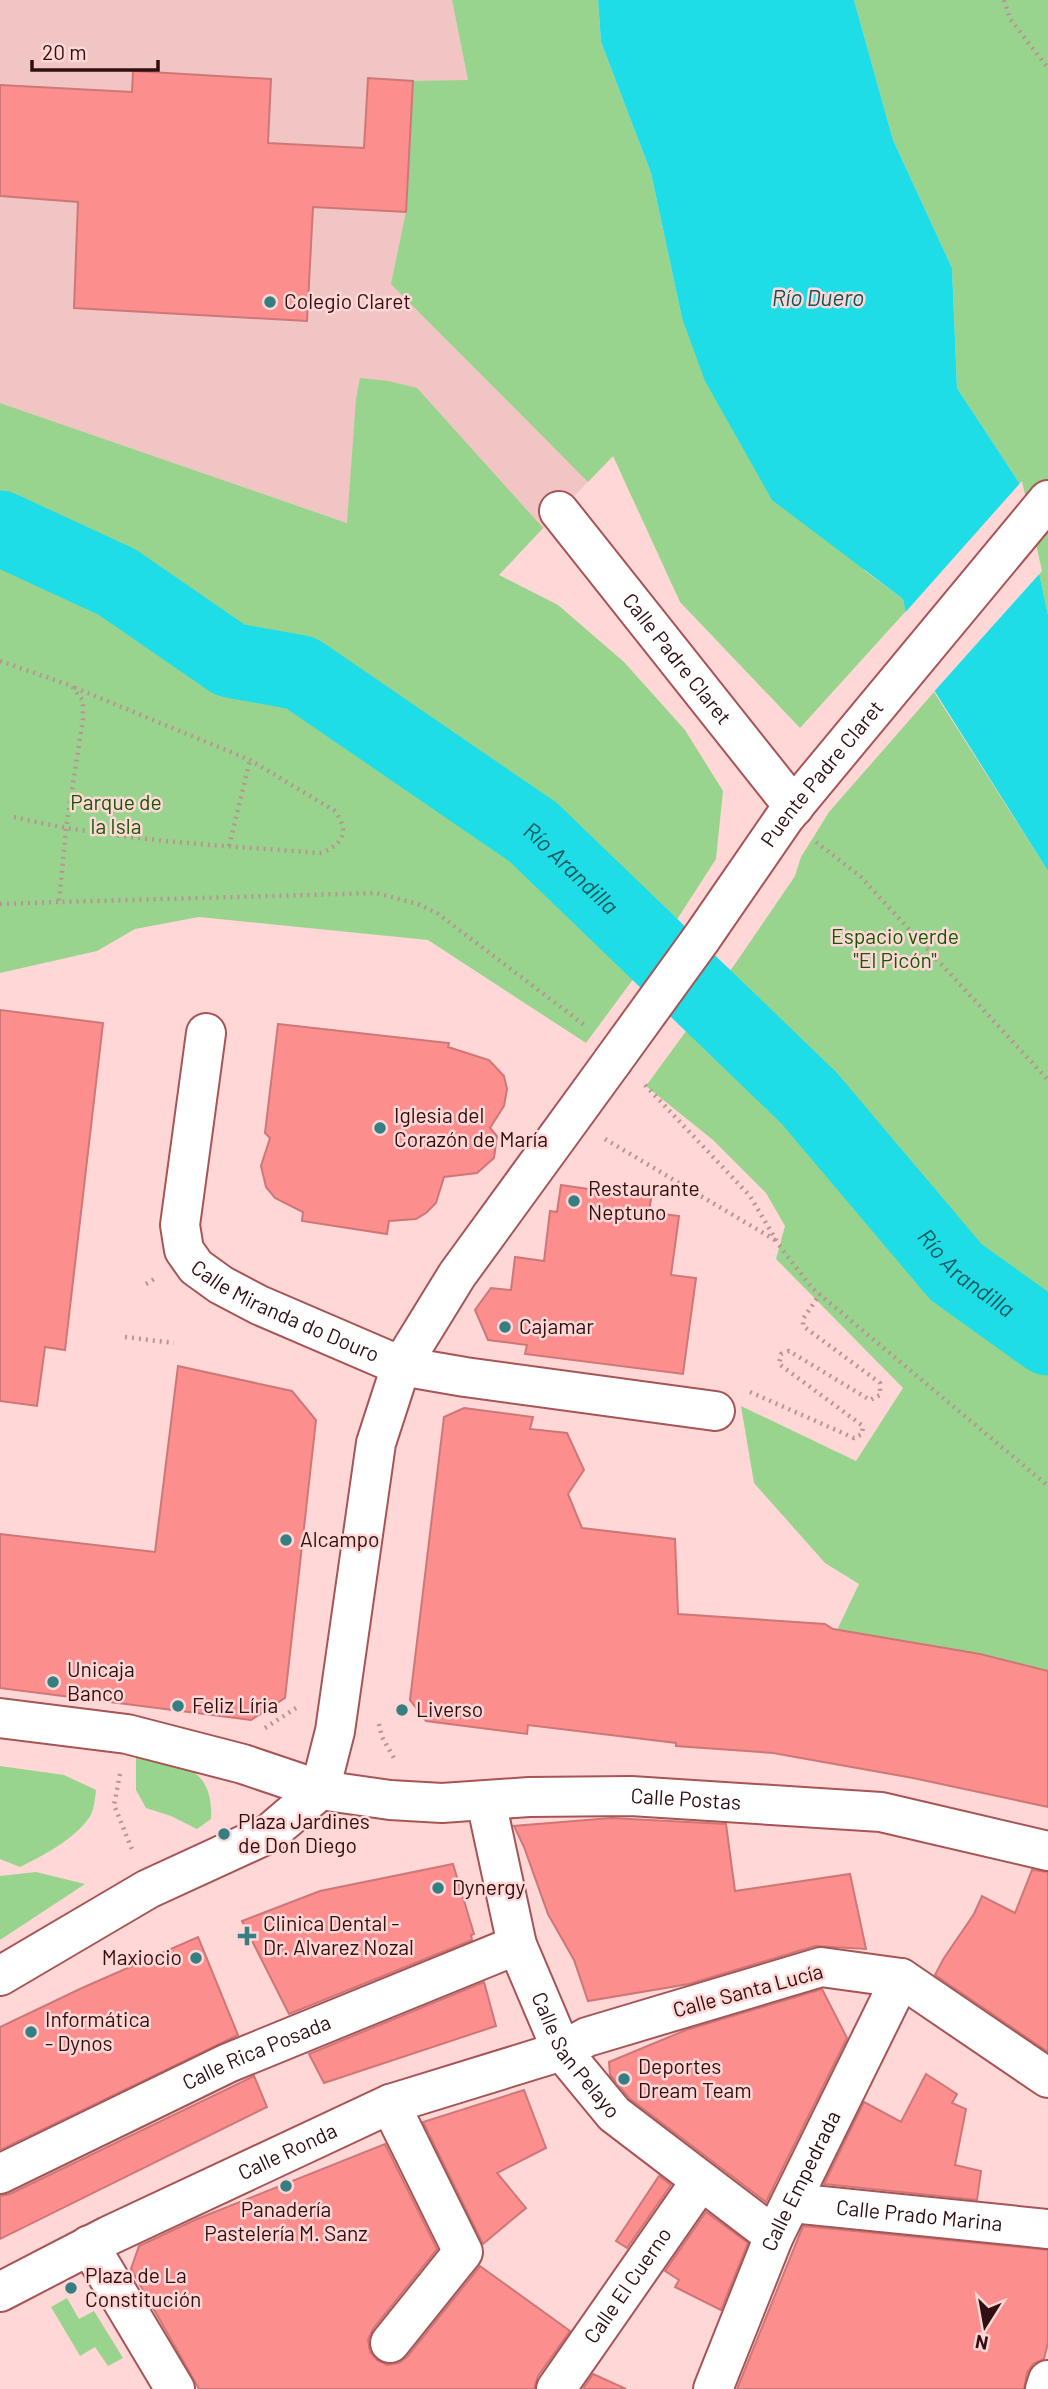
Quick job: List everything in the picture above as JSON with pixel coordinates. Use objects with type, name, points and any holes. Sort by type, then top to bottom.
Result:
[{"type":"street","name":"Puente Padre Claret","points":[[614,1057],[790,812],[1048,500]]},
{"type":"street","name":"Calle Padre Claret","points":[[559,511],[790,812]]},
{"type":"street","name":"Calle Miranda do Douro","points":[[206,1034],[180,1225],[184,1250],[196,1267],[221,1285],[259,1305],[401,1366],[465,1377],[727,1399]]},
{"type":"street","name":"Calle Miranda do Douro","points":[[320,1790],[335,1731],[376,1443],[401,1366],[457,1275],[614,1057]]},
{"type":"street","points":[[0,1718],[127,1734],[243,1764],[320,1790]]},
{"type":"street","points":[[0,1976],[148,1889],[270,1833],[320,1790]]},
{"type":"street","name":"Calle Postas","points":[[320,1790],[390,1800],[442,1803],[529,1797],[631,1796],[881,1812],[1048,1851]]},
{"type":"street","name":"Calle San Pelayo","points":[[486,1801],[517,1944],[614,2114],[774,2236]]},
{"type":"street","name":"Calle Rica Posada","points":[[0,2174],[228,2063],[517,1944]]},
{"type":"street","name":"Calle Santa Lucía","points":[[574,2044],[821,1967],[901,1978],[1048,2078]]},
{"type":"street","name":"Calle Empedrada","points":[[713,2389],[774,2236],[901,1978]]},
{"type":"street","name":"Calle Ronda","points":[[0,2292],[89,2245],[390,2104],[574,2044]]},
{"type":"street","points":[[390,2104],[463,2252],[390,2343]]},
{"type":"street","name":"Calle El Cuerno","points":[[556,2389],[700,2182]]},
{"type":"street","name":"Calle Prado Marina","points":[[792,2203],[1048,2229]]},
{"type":"street","points":[[89,2245],[176,2389]]},
{"type":"street","points":[[1045,2389],[1048,2380]]},
{"type":"path","points":[[1004,0],[1010,19],[1048,68]]},
{"type":"path","points":[[0,661],[72,686],[250,760],[335,811],[340,818],[343,837],[338,845],[320,853],[149,841],[66,830],[14,817]]},
{"type":"path","points":[[59,902],[66,830],[84,709],[83,701],[72,686]]},
{"type":"path","points":[[229,846],[250,760]]},
{"type":"path","points":[[790,812],[860,876],[1048,1080]]},
{"type":"path","points":[[0,904],[376,893],[437,913],[582,1021],[750,1196],[778,1242],[812,1288],[1048,1486]]},
{"type":"path","points":[[571,1119],[778,1242]]},
{"type":"path","points":[[727,1399],[854,1438],[862,1434],[863,1426],[779,1364],[781,1354],[789,1351],[870,1400],[880,1395],[880,1383],[803,1326],[803,1319],[820,1294]]},
{"type":"path","points":[[125,1337],[174,1343]]},
{"type":"path","points":[[378,1717],[382,1737],[398,1765],[442,1803]]},
{"type":"path","points":[[122,1765],[114,1805],[136,1860]]},
{"type":"shaded area","name":"Colegio Claret","points":[[0,0],[452,0],[492,200],[613,456],[498,575],[0,403]]},
{"type":"green space","points":[[452,0],[598,0],[601,42],[651,173],[682,318],[865,571],[903,599],[906,611],[800,728],[680,602],[613,456],[588,482],[391,284],[406,212],[413,81],[468,80]]},
{"type":"green space","points":[[854,0],[1048,0],[1048,615],[1020,484],[957,388],[952,268],[893,140]]},
{"type":"green space","name":"Parque de la Isla","points":[[360,378],[417,388],[543,528],[499,575],[558,605],[624,662],[685,730],[723,791],[716,859],[676,921],[586,1043],[428,940],[199,917],[135,929],[97,951],[0,973],[0,403],[347,523],[356,399]]},
{"type":"green space","name":"Espacio verde \"El Picón\"","points":[[934,692],[1048,871],[1048,1671],[974,1652],[972,1654],[837,1630],[859,1584],[825,1563],[754,1483],[741,1406],[856,1461],[903,1388],[776,1259],[785,1226],[766,1193],[713,1140],[646,1086],[795,876],[801,857],[829,812]]},
{"type":"green space","points":[[136,1754],[179,1764],[200,1777],[210,1801],[211,1819],[197,1829],[171,1816],[146,1808],[136,1790]]},
{"type":"green space","points":[[0,1766],[64,1775],[96,1790],[91,1815],[66,1840],[20,1867],[0,1859]]},
{"type":"green space","points":[[36,1872],[85,1884],[0,1940],[0,1876]]},
{"type":"green space","points":[[67,2298],[79,2319],[94,2311],[123,2358],[108,2366],[95,2347],[80,2356],[51,2307]]},
{"type":"water","name":"Río Duero","points":[[598,0],[854,0],[893,140],[952,268],[957,388],[1020,484],[1048,615],[1048,871],[917,663],[903,599],[772,500],[705,381],[682,318],[651,173],[601,42]]},
{"type":"pier","points":[[1022,481],[1042,571],[931,695],[913,664],[903,615]]},
{"type":"building","points":[[133,71],[271,79],[268,143],[364,148],[368,78],[413,81],[406,212],[313,207],[307,321],[74,308],[78,202],[0,196],[0,85],[132,92]]},
{"type":"building","points":[[0,1010],[103,1023],[65,1350],[45,1347],[37,1406],[0,1401]]},
{"type":"building","name":"Iglesia del Corazón de María","points":[[278,1024],[449,1043],[448,1047],[489,1060],[504,1076],[507,1089],[504,1106],[490,1128],[497,1136],[494,1158],[477,1173],[444,1177],[436,1203],[426,1213],[416,1219],[389,1221],[387,1234],[302,1221],[303,1212],[275,1198],[266,1187],[261,1166],[270,1138],[265,1133]]},
{"type":"building","points":[[561,1185],[651,1198],[649,1212],[679,1216],[671,1275],[696,1278],[683,1374],[525,1354],[527,1345],[488,1340],[475,1310],[491,1288],[511,1290],[515,1257],[544,1261],[550,1211],[557,1212]]},
{"type":"building","points":[[178,1366],[292,1391],[316,1420],[285,1698],[251,1720],[0,1688],[0,1534],[155,1552]]},
{"type":"building","points":[[464,1408],[533,1417],[530,1429],[567,1433],[584,1470],[568,1494],[582,1528],[675,1539],[678,1614],[825,1624],[833,1629],[980,1654],[1048,1671],[1048,1807],[913,1778],[773,1753],[676,1746],[676,1743],[528,1725],[527,1734],[426,1721],[410,1700],[444,1417]]},
{"type":"building","points":[[611,1818],[726,1824],[735,1891],[850,1874],[866,1949],[815,1946],[689,1984],[588,2001],[574,1960],[548,1914],[514,1826]]},
{"type":"building","points":[[453,1864],[474,1934],[471,1935],[472,1940],[289,2014],[242,1921],[320,1891]]},
{"type":"building","points":[[1032,1870],[1048,1872],[1048,2052],[935,1975],[974,1914],[982,1896],[1015,1913]]},
{"type":"building","points":[[198,1937],[238,2035],[0,2150],[0,2027]]},
{"type":"building","points":[[484,1982],[496,2026],[324,2083],[309,2054]]},
{"type":"building","points":[[822,1989],[847,2038],[766,2202],[629,2098],[610,2075],[609,2062],[686,2030]]},
{"type":"building","points":[[926,2074],[957,2094],[952,2103],[966,2109],[955,2165],[981,2171],[977,2200],[824,2184],[864,2102],[901,2122]]},
{"type":"building","points":[[254,2076],[267,2107],[0,2239],[0,2196],[10,2194]]},
{"type":"building","points":[[524,2090],[546,2148],[497,2173],[526,2208],[483,2244],[423,2122]]},
{"type":"building","points":[[385,2144],[437,2249],[373,2329],[368,2340],[370,2352],[377,2360],[387,2365],[399,2363],[407,2357],[480,2266],[570,2331],[538,2376],[534,2389],[199,2389],[131,2269],[139,2246],[197,2219]]},
{"type":"building","points":[[659,2176],[671,2185],[627,2248],[616,2241]]},
{"type":"building","points":[[706,2212],[748,2243],[721,2310],[675,2287],[679,2280],[665,2271]]},
{"type":"building","points":[[803,2226],[1048,2250],[1048,2343],[1044,2359],[1033,2364],[1027,2373],[1024,2389],[737,2389]]},
{"type":"building","points":[[593,2374],[626,2389],[583,2389]]},
{"type":"waterway","name":"Río Arandilla","points":[[0,528],[117,582],[230,660],[301,673],[533,832],[809,1098],[956,1272],[1048,1338]]},
{"type":"place","name":"Colegio Claret","points":[[270,302]]},
{"type":"place","name":"Iglesia del Corazón de María","points":[[380,1128]]},
{"type":"place","name":"Restaurante Neptuno","points":[[574,1201]]},
{"type":"place","name":"Cajamar","points":[[505,1327]]},
{"type":"place","name":"Alcampo","points":[[286,1540]]},
{"type":"place","name":"Unicaja Banco","points":[[53,1682]]},
{"type":"place","name":"Feliz Líria","points":[[178,1706]]},
{"type":"place","name":"Liverso","points":[[402,1710]]},
{"type":"place","name":"Plaza Jardines de Don Diego","points":[[224,1834]]},
{"type":"place","name":"Dynergy","points":[[438,1888]]},
{"type":"place","name":"Clinica Dental - Dr. Alvarez Nozal","points":[[247,1936]]},
{"type":"place","name":"Maxiocio","points":[[196,1958]]},
{"type":"place","name":"Informática - Dynos","points":[[31,2032]]},
{"type":"place","name":"Deportes Dream Team","points":[[624,2079]]},
{"type":"place","name":"Panadería Pastelería M. Sanz","points":[[286,2186]]},
{"type":"place","name":"Plaza de La Constitución","points":[[71,2288]]}]
